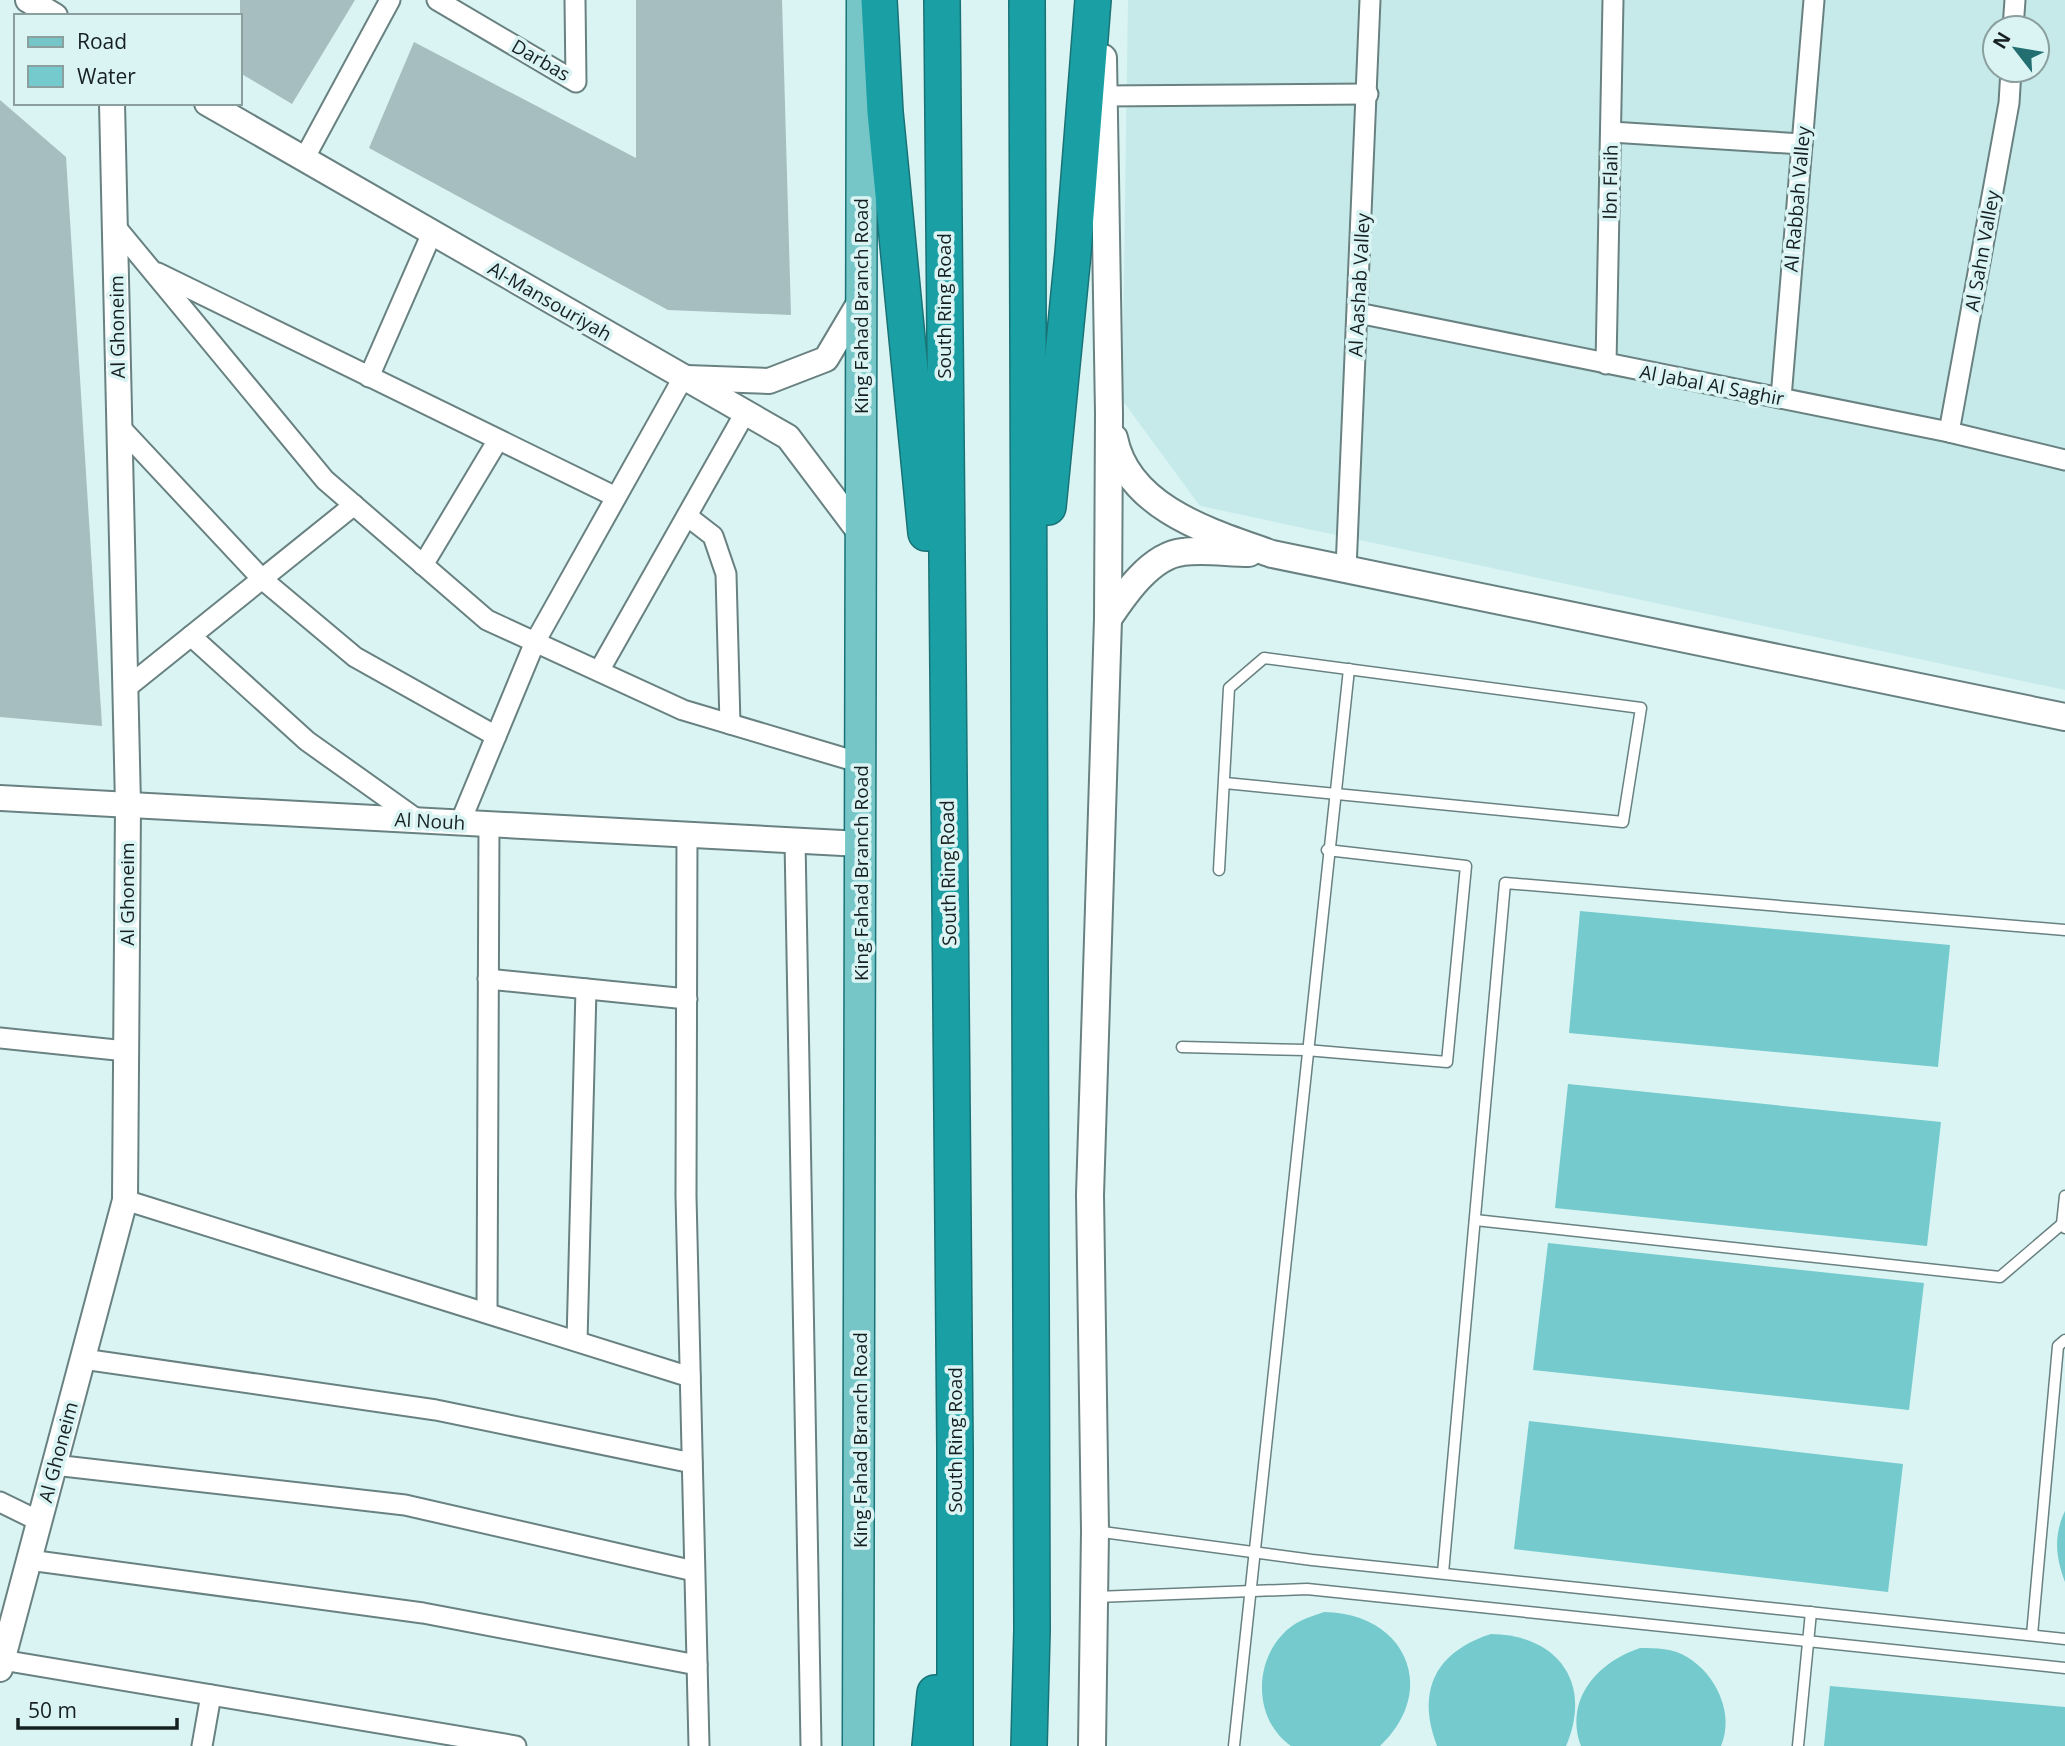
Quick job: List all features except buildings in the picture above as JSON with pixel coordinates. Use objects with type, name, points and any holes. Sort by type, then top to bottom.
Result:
[{"type":"highway","points":[[879,0],[886,112],[914,423],[947,724]]},
{"type":"highway","name":"South Ring Road","points":[[942,0],[955,1449],[955,1746]]},
{"type":"highway","points":[[1027,0],[1032,1602],[1029,1746]]},
{"type":"highway","points":[[1028,790],[1050,474],[1073,253],[1093,0]]},
{"type":"highway","points":[[930,1746],[955,1449]]},
{"type":"main road","name":"King Fahad Branch Road","points":[[858,1746],[862,0]]},
{"type":"main road","points":[[1093,1746],[1095,1531],[1090,1195],[1108,619],[1109,413],[1102,0]]},
{"type":"main road","points":[[1109,413],[1119,462],[1163,506],[1190,524],[1272,554],[2065,717]]},
{"type":"main road","points":[[1108,619],[1126,591],[1150,568],[1181,552],[1272,554]]},
{"type":"street","points":[[27,0],[52,14]]},
{"type":"street","points":[[304,159],[390,0]]},
{"type":"street","name":"Darbas","points":[[437,0],[576,82],[575,0]]},
{"type":"street","name":"Al Aashab Valley","points":[[1346,569],[1370,0]]},
{"type":"street","name":"Ibn Flaih","points":[[1606,364],[1613,0]]},
{"type":"street","name":"Al Rabbah Valley","points":[[1781,398],[1814,0]]},
{"type":"street","name":"Al Sahn Valley","points":[[1949,432],[2009,103],[2010,84]]},
{"type":"street","points":[[1103,96],[1368,94]]},
{"type":"street","name":"Al Ghoneim","points":[[1,1664],[125,1200],[128,805],[112,105]]},
{"type":"street","name":"Al-Mansouriyah","points":[[210,105],[788,437],[861,534]]},
{"type":"street","points":[[1611,132],[1802,144]]},
{"type":"street","points":[[115,226],[325,480],[487,620],[683,710],[861,763]]},
{"type":"street","points":[[369,377],[432,233]]},
{"type":"street","points":[[151,270],[616,497]]},
{"type":"street","points":[[460,822],[535,642],[683,378],[769,381],[826,359],[861,300]]},
{"type":"street","name":"Al Jabal Al Saghir","points":[[1357,313],[1949,432],[2065,460]]},
{"type":"street","points":[[599,671],[745,413]]},
{"type":"street","points":[[119,426],[262,579],[355,657],[496,736]]},
{"type":"street","points":[[423,565],[498,440]]},
{"type":"street","points":[[125,689],[354,505]]},
{"type":"street","points":[[687,516],[713,536],[726,574],[730,724]]},
{"type":"street","points":[[191,636],[307,741],[418,820]]},
{"type":"street","name":"Al Nouh","points":[[0,798],[861,844]]},
{"type":"street","points":[[487,1313],[489,824]]},
{"type":"street","points":[[687,835],[690,1377],[699,1746]]},
{"type":"street","points":[[795,840],[811,1746]]},
{"type":"street","points":[[488,979],[687,999]]},
{"type":"street","points":[[577,1341],[586,989]]},
{"type":"street","points":[[0,1038],[126,1051]]},
{"type":"street","points":[[125,1200],[690,1377]]},
{"type":"street","points":[[83,1359],[436,1410],[692,1463]]},
{"type":"street","points":[[54,1465],[405,1504],[694,1571]]},
{"type":"street","points":[[0,1502],[40,1521]]},
{"type":"street","points":[[29,1560],[423,1614],[696,1665]]},
{"type":"street","points":[[1,1664],[211,1695],[516,1746]]},
{"type":"street","points":[[202,1746],[211,1695]]},
{"type":"lane","points":[[1219,870],[1229,688],[1264,658],[1641,708],[1623,822],[1225,783]]},
{"type":"lane","points":[[1234,1746],[1327,850],[1349,669]]},
{"type":"lane","points":[[1182,1047],[1306,1050],[1447,1062],[1466,866],[1327,850]]},
{"type":"lane","points":[[1443,1573],[1506,883],[2065,930]]},
{"type":"lane","points":[[1475,1220],[2000,1277],[2063,1226],[2065,1196]]},
{"type":"lane","points":[[2032,1635],[2058,1346],[2065,1340]]},
{"type":"lane","points":[[1095,1531],[1443,1573],[2065,1639]]},
{"type":"lane","points":[[1095,1597],[1307,1589],[2065,1668]]},
{"type":"lane","points":[[1798,1746],[1811,1612]]},
{"type":"shaded area","points":[[1128,0],[2065,0],[2065,690],[1200,506],[1122,400]]},
{"type":"water","points":[[1580,911],[1950,945],[1938,1067],[1569,1033]]},
{"type":"water","points":[[1568,1084],[1941,1122],[1927,1246],[1555,1208]]},
{"type":"water","points":[[1548,1243],[1924,1283],[1909,1410],[1533,1370]]},
{"type":"water","points":[[1529,1421],[1903,1464],[1888,1592],[1514,1549]]},
{"type":"water","points":[[2065,1511],[2065,1582],[2057,1538]]},
{"type":"water","points":[[1324,1612],[1352,1616],[1375,1625],[1393,1640],[1405,1658],[1410,1679],[1408,1701],[1398,1724],[1380,1746],[1291,1746],[1270,1722],[1262,1693],[1266,1662],[1282,1635],[1291,1627]]},
{"type":"water","points":[[1491,1634],[1535,1643],[1551,1653],[1564,1667],[1572,1683],[1575,1702],[1573,1723],[1566,1746],[1437,1746],[1429,1708],[1430,1691],[1435,1676],[1456,1651]]},
{"type":"water","points":[[1640,1648],[1676,1652],[1697,1664],[1707,1674],[1724,1708],[1725,1734],[1721,1746],[1581,1746],[1577,1713],[1588,1685],[1611,1663]]},
{"type":"water","points":[[1830,1686],[2065,1707],[2065,1746],[1824,1746]]}]
